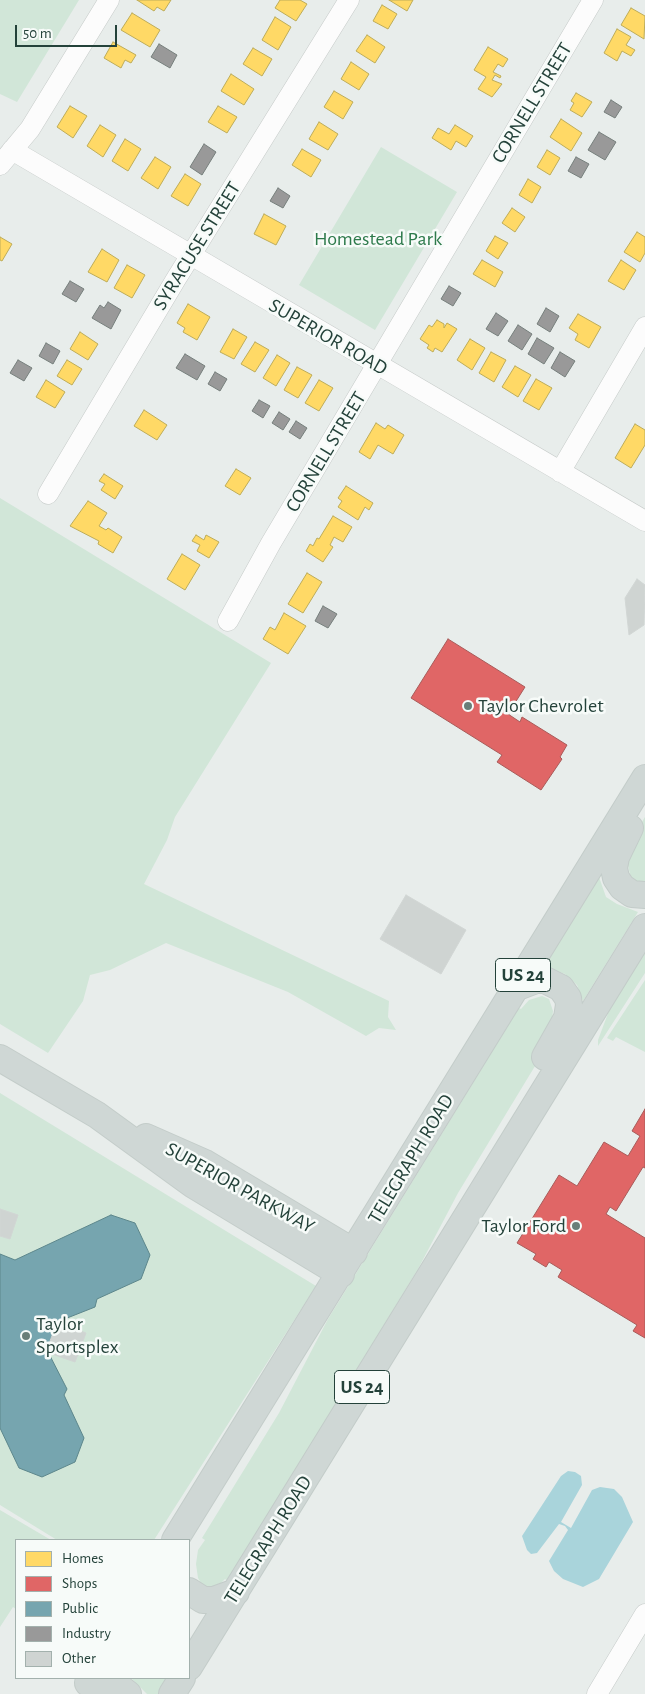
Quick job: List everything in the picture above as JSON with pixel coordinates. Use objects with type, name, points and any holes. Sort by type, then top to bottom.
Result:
[{"type":"main road","name":"TELEGRAPH ROAD","points":[[177,1539],[645,778]]},
{"type":"main road","points":[[645,804],[622,840],[614,868],[616,878],[622,887],[632,894],[645,895]]},
{"type":"main road","name":"TELEGRAPH ROAD","points":[[190,1665],[645,927]]},
{"type":"main road","points":[[447,1248],[470,1178],[558,1036],[566,1018],[569,1005],[568,998],[556,984],[545,980],[536,980],[515,988]]},
{"type":"main road","name":"SUPERIOR PARKWAY","points":[[0,1058],[97,1115],[192,1184],[341,1274]]},
{"type":"main road","name":"SUPERIOR PARKWAY","points":[[97,1115],[206,1163],[354,1252]]},
{"type":"main road","points":[[190,1548],[274,1410],[290,1378],[299,1340]]},
{"type":"main road","points":[[190,1592],[203,1600],[214,1600],[236,1592]]},
{"type":"main road","points":[[172,1694],[181,1679]]},
{"type":"main road","points":[[87,1685],[108,1684],[119,1687],[128,1694]]},
{"type":"street","points":[[6,158],[30,129],[110,0]]},
{"type":"street","name":"SYRACUSE STREET","points":[[48,494],[349,0]]},
{"type":"street","name":"CORNELL STREET","points":[[228,621],[271,543],[593,0]]},
{"type":"street","name":"SUPERIOR ROAD","points":[[6,158],[191,257],[645,521]]},
{"type":"street","points":[[560,472],[645,327]]},
{"type":"street","points":[[596,1694],[645,1614]]},
{"type":"green space","points":[[0,0],[79,0],[17,102],[0,94]]},
{"type":"green space","name":"Homestead Park","points":[[381,147],[457,192],[375,330],[299,285]]},
{"type":"green space","points":[[0,498],[271,663],[175,817],[167,840],[144,884],[389,1001],[388,1017],[396,1030],[379,1028],[366,1036],[288,992],[166,943],[110,970],[90,975],[83,1001],[48,1053],[0,1024]]},
{"type":"green space","points":[[645,817],[645,883],[642,884],[631,879],[628,865],[632,838]]},
{"type":"green space","points":[[599,877],[606,897],[617,904],[638,912],[583,1001],[577,985],[565,974],[544,966]]},
{"type":"green space","points":[[645,951],[645,973],[598,1046],[598,1040],[613,1000]]},
{"type":"green space","points":[[645,980],[645,1052],[616,1037],[613,1041],[607,1038]]},
{"type":"green space","points":[[542,996],[549,999],[553,1011],[549,1043],[458,1193],[418,1269],[228,1581],[225,1579],[219,1585],[210,1588],[203,1587],[198,1578],[196,1564],[198,1550],[205,1540],[202,1538],[279,1413],[328,1319],[519,1008],[521,1009],[529,1000]]},
{"type":"green space","points":[[0,1093],[316,1286],[155,1539],[55,1539],[0,1505]]},
{"type":"green space","points":[[0,1510],[49,1539],[15,1539],[15,1608],[13,1607],[0,1627]]},
{"type":"green space","points":[[132,1679],[167,1679],[158,1694],[147,1694]]},
{"type":"water","points":[[568,1471],[575,1472],[581,1476],[582,1485],[561,1522],[571,1528],[592,1490],[600,1487],[614,1489],[622,1497],[633,1522],[599,1579],[583,1587],[563,1579],[554,1571],[549,1561],[568,1530],[565,1526],[559,1524],[537,1553],[531,1554],[527,1550],[522,1536],[561,1476]]},
{"type":"building: Homes","points":[[137,0],[171,0],[164,11],[157,7],[154,11]]},
{"type":"building: Homes","points":[[280,0],[300,0],[307,4],[296,21],[275,8]]},
{"type":"building: Homes","points":[[389,0],[413,0],[407,11]]},
{"type":"building: Homes","points":[[382,5],[397,14],[388,29],[373,21]]},
{"type":"building: Homes","points":[[631,8],[645,16],[644,39],[621,25]]},
{"type":"building: Homes","points":[[132,13],[160,30],[150,47],[121,30]]},
{"type":"building: Homes","points":[[275,17],[291,27],[278,50],[262,40]]},
{"type":"building: Homes","points":[[617,29],[631,37],[626,45],[635,50],[631,56],[622,51],[617,61],[604,53]]},
{"type":"building: Homes","points":[[367,35],[385,47],[375,63],[356,51]]},
{"type":"building: Homes","points":[[113,42],[136,55],[131,63],[125,60],[121,68],[104,58]]},
{"type":"building: Homes","points":[[488,47],[508,59],[503,67],[498,64],[493,72],[501,76],[500,78],[495,75],[492,80],[502,84],[492,97],[478,89],[486,77],[474,70]]},
{"type":"building: Homes","points":[[253,48],[272,59],[262,76],[243,64]]},
{"type":"building: Homes","points":[[351,62],[369,74],[359,90],[341,79]]},
{"type":"building: Homes","points":[[231,74],[254,89],[244,105],[221,91]]},
{"type":"building: Homes","points":[[334,91],[353,102],[343,119],[324,107]]},
{"type":"building: Homes","points":[[576,93],[592,102],[582,117],[570,110],[574,103],[571,101]]},
{"type":"building: Homes","points":[[70,106],[87,116],[73,138],[57,127]]},
{"type":"building: Homes","points":[[218,106],[237,117],[227,133],[208,122]]},
{"type":"building: Homes","points":[[561,119],[582,133],[571,151],[550,137]]},
{"type":"building: Homes","points":[[319,122],[338,134],[328,150],[309,139]]},
{"type":"building: Homes","points":[[100,125],[116,135],[103,157],[87,146]]},
{"type":"building: Homes","points":[[455,125],[473,136],[466,147],[456,141],[451,150],[432,138],[438,128],[449,134]]},
{"type":"building: Homes","points":[[125,139],[141,149],[128,171],[112,161]]},
{"type":"building: Homes","points":[[302,149],[321,160],[311,177],[292,165]]},
{"type":"building: Homes","points":[[547,150],[560,158],[550,175],[537,167]]},
{"type":"building: Homes","points":[[155,157],[171,167],[158,189],[141,178]]},
{"type":"building: Homes","points":[[185,174],[201,184],[188,206],[171,196]]},
{"type":"building: Homes","points":[[528,179],[541,187],[532,203],[519,195]]},
{"type":"building: Homes","points":[[512,208],[525,217],[515,232],[502,223]]},
{"type":"building: Homes","points":[[264,214],[286,226],[276,245],[254,234]]},
{"type":"building: Homes","points":[[637,232],[645,237],[645,253],[640,262],[624,252]]},
{"type":"building: Homes","points":[[495,236],[508,243],[498,259],[486,251]]},
{"type":"building: Homes","points":[[0,237],[12,244],[2,261],[0,260]]},
{"type":"building: Homes","points":[[102,249],[119,260],[107,282],[88,272]]},
{"type":"building: Homes","points":[[482,260],[503,272],[495,287],[473,274]]},
{"type":"building: Homes","points":[[621,260],[636,270],[624,290],[608,281]]},
{"type":"building: Homes","points":[[127,265],[145,275],[132,298],[114,288]]},
{"type":"building: Homes","points":[[188,304],[210,317],[197,340],[183,332],[185,328],[177,323]]},
{"type":"building: Homes","points":[[578,314],[601,327],[589,348],[575,340],[578,334],[569,328]]},
{"type":"building: Homes","points":[[437,320],[444,324],[444,328],[447,323],[457,329],[442,352],[435,348],[433,352],[427,348],[429,345],[420,339],[429,325],[432,327]]},
{"type":"building: Homes","points":[[233,329],[247,337],[234,359],[220,352]]},
{"type":"building: Homes","points":[[80,332],[98,344],[88,360],[70,349]]},
{"type":"building: Homes","points":[[470,339],[485,348],[472,370],[457,360]]},
{"type":"building: Homes","points":[[255,342],[269,350],[255,372],[241,364]]},
{"type":"building: Homes","points":[[491,352],[506,360],[494,382],[479,373]]},
{"type":"building: Homes","points":[[277,355],[290,363],[276,386],[263,378]]},
{"type":"building: Homes","points":[[67,360],[82,369],[72,385],[57,376]]},
{"type":"building: Homes","points":[[515,366],[531,375],[518,397],[502,387]]},
{"type":"building: Homes","points":[[297,367],[312,375],[298,398],[284,390]]},
{"type":"building: Homes","points":[[536,379],[552,388],[539,410],[523,401]]},
{"type":"building: Homes","points":[[46,380],[65,392],[55,408],[36,397]]},
{"type":"building: Homes","points":[[319,380],[333,388],[319,411],[305,403]]},
{"type":"building: Homes","points":[[144,410],[167,425],[157,440],[134,426]]},
{"type":"building: Homes","points":[[376,423],[385,429],[388,425],[404,435],[393,454],[378,445],[370,459],[359,452]]},
{"type":"building: Homes","points":[[635,424],[645,430],[645,445],[631,468],[615,458]]},
{"type":"building: Homes","points":[[236,469],[251,478],[240,495],[225,486]]},
{"type":"building: Homes","points":[[104,474],[123,486],[115,499],[101,490],[105,484],[99,481]]},
{"type":"building: Homes","points":[[346,486],[373,503],[369,510],[365,507],[358,520],[338,507],[342,501],[338,498]]},
{"type":"building: Homes","points":[[88,501],[107,513],[99,526],[106,530],[108,528],[122,537],[113,553],[98,544],[99,541],[70,526]]},
{"type":"building: Homes","points":[[333,516],[352,527],[343,542],[334,537],[330,545],[333,547],[323,562],[306,551],[310,544],[313,546],[317,538],[319,539]]},
{"type":"building: Homes","points":[[196,535],[204,540],[206,535],[219,542],[209,558],[197,551],[200,545],[192,541]]},
{"type":"building: Homes","points":[[182,554],[200,565],[185,590],[167,579]]},
{"type":"building: Homes","points":[[307,573],[322,582],[303,613],[288,604]]},
{"type":"building: Homes","points":[[284,613],[306,626],[288,654],[263,639],[270,627],[275,630]]},
{"type":"building: Shops","name":"Taylor Chevrolet","points":[[448,639],[525,687],[508,714],[520,722],[522,717],[567,745],[560,757],[562,759],[541,790],[497,762],[502,755],[411,698]]},
{"type":"building: Shops","name":"Taylor Ford","points":[[645,1109],[645,1168],[643,1167],[616,1211],[610,1207],[606,1214],[645,1238],[645,1338],[633,1331],[637,1325],[558,1277],[562,1270],[549,1262],[546,1267],[533,1259],[536,1254],[517,1243],[559,1175],[577,1186],[604,1142],[628,1156],[640,1136],[632,1131]]},
{"type":"building: Public","name":"Taylor Sportsplex","points":[[111,1215],[135,1223],[150,1255],[141,1279],[97,1299],[95,1307],[57,1322],[47,1350],[67,1389],[64,1395],[84,1438],[75,1462],[42,1477],[19,1468],[0,1428],[0,1254],[15,1260]]},
{"type":"building: Industry","points":[[159,44],[177,55],[170,68],[151,57]]},
{"type":"building: Industry","points":[[611,100],[622,107],[615,118],[604,112]]},
{"type":"building: Industry","points":[[599,132],[616,142],[605,160],[588,150]]},
{"type":"building: Industry","points":[[204,144],[216,152],[202,175],[190,167]]},
{"type":"building: Industry","points":[[576,157],[589,164],[581,178],[568,171]]},
{"type":"building: Industry","points":[[278,188],[290,196],[283,208],[270,201]]},
{"type":"building: Industry","points":[[70,281],[84,289],[76,302],[62,294]]},
{"type":"building: Industry","points":[[449,286],[461,293],[453,306],[441,299]]},
{"type":"building: Industry","points":[[108,302],[121,310],[111,329],[92,318],[100,305],[104,308]]},
{"type":"building: Industry","points":[[546,308],[559,316],[550,332],[537,324]]},
{"type":"building: Industry","points":[[496,313],[508,321],[498,336],[486,329]]},
{"type":"building: Industry","points":[[518,325],[532,334],[522,350],[508,341]]},
{"type":"building: Industry","points":[[537,338],[554,348],[544,364],[528,354]]},
{"type":"building: Industry","points":[[46,343],[60,351],[53,364],[39,356]]},
{"type":"building: Industry","points":[[560,352],[575,361],[565,377],[551,368]]},
{"type":"building: Industry","points":[[185,354],[205,366],[197,380],[176,368]]},
{"type":"building: Industry","points":[[18,360],[32,368],[24,381],[10,373]]},
{"type":"building: Industry","points":[[215,372],[227,379],[220,391],[208,384]]},
{"type":"building: Industry","points":[[259,400],[270,406],[263,418],[252,411]]},
{"type":"building: Industry","points":[[279,412],[290,419],[283,430],[272,423]]},
{"type":"building: Industry","points":[[296,421],[307,428],[300,439],[289,432]]},
{"type":"building: Industry","points":[[323,606],[337,614],[328,628],[315,621]]},
{"type":"building: Other","points":[[637,579],[645,585],[644,625],[629,635],[625,598]]},
{"type":"building: Other","points":[[406,895],[466,930],[441,974],[380,939]]},
{"type":"building: Other","points":[[0,1209],[18,1215],[10,1239],[0,1236]]},
{"type":"building: Other","points":[[57,1322],[86,1333],[75,1362],[46,1352]]},
{"type":"place","name":"Taylor Chevrolet","points":[[468,706]]},
{"type":"place","name":"Taylor Ford","points":[[576,1226]]},
{"type":"place","name":"Taylor Sportsplex","points":[[26,1336]]}]
